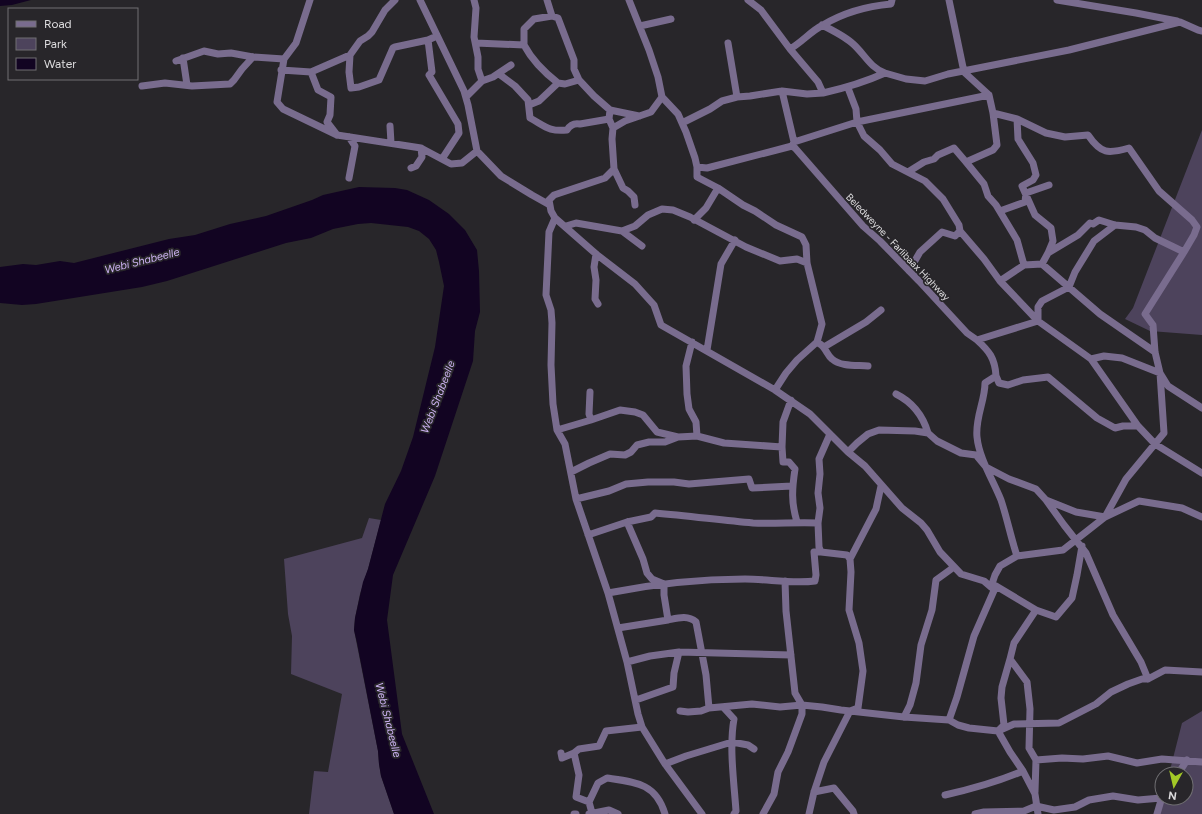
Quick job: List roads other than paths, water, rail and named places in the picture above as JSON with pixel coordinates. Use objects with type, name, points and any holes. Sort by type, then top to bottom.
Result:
[{"type":"street","points":[[310,0],[296,43],[284,58],[281,70],[277,102],[283,109],[337,135],[421,148],[451,164],[462,163],[477,151]]},
{"type":"street","points":[[281,70],[311,72],[350,55],[360,41],[372,32],[385,10],[395,0]]},
{"type":"street","points":[[420,0],[466,97],[477,151],[501,176],[548,204],[549,200],[554,195],[605,178],[614,169]]},
{"type":"street","points":[[474,0],[476,8],[474,37],[476,43],[478,69],[482,81]]},
{"type":"street","points":[[547,0],[552,16]]},
{"type":"street","points":[[629,0],[658,77],[662,97],[678,114],[682,123],[695,158],[697,177],[718,188],[776,225],[802,237],[806,245],[807,263],[822,324],[817,342],[797,360],[775,390]]},
{"type":"street","points":[[748,0],[761,10],[790,49],[818,82],[823,93]]},
{"type":"street","points":[[790,49],[801,43],[822,25],[875,6],[891,4],[892,0]]},
{"type":"street","points":[[949,0],[964,72],[989,95],[997,144],[993,150],[966,162]]},
{"type":"street","points":[[1057,0],[1180,22],[1202,31]]},
{"type":"street","points":[[579,80],[565,84],[558,83],[542,69],[528,51],[524,45],[524,29],[534,19],[552,16],[558,18],[574,60],[574,69],[579,80],[610,110],[640,116]]},
{"type":"street","points":[[640,26],[671,19]]},
{"type":"street","points":[[822,25],[853,44],[879,71],[906,79],[924,81],[948,74],[1069,50],[1180,22]]},
{"type":"street","points":[[350,55],[351,88],[359,87],[379,80],[393,48],[428,40],[437,36]]},
{"type":"street","points":[[428,40],[432,72],[429,75],[458,124],[459,133],[442,159]]},
{"type":"street","points":[[476,43],[524,45]]},
{"type":"street","points":[[728,43],[737,97]]},
{"type":"street","points":[[187,85],[179,60],[204,51],[218,54],[231,53],[253,57],[284,58]]},
{"type":"street","points":[[142,86],[165,83],[187,85],[230,84],[253,57]]},
{"type":"street","points":[[466,97],[482,81],[499,74],[511,65]]},
{"type":"street","points":[[311,72],[318,90],[331,97],[330,115],[327,122],[337,135]]},
{"type":"street","points":[[682,123],[710,110],[722,101],[737,97],[782,90],[807,94],[823,93],[848,88],[886,73]]},
{"type":"street","points":[[499,74],[524,93],[528,100],[530,118],[543,127],[552,130],[567,130],[576,123],[586,124],[609,119]]},
{"type":"street","points":[[529,105],[539,101],[558,83]]},
{"type":"street","points":[[848,88],[856,109],[857,122],[864,136],[880,150],[892,164],[925,181],[942,199],[960,225],[960,231],[984,259],[1000,281],[1038,321],[1091,359],[1138,426],[1155,444],[1202,473]]},
{"type":"street","points":[[782,90],[793,144]]},
{"type":"street","points":[[697,167],[713,167],[793,144],[857,122],[989,95]]},
{"type":"street","points":[[613,128],[625,121],[651,112],[662,97]]},
{"type":"street","points":[[610,110],[609,119],[613,128],[612,139],[614,169],[623,188],[634,197],[635,205]]},
{"type":"street","points":[[993,113],[1017,119],[1046,133],[1065,137],[1088,135],[1094,145],[1101,151],[1118,151],[1129,148],[1159,191],[1192,220],[1197,227],[1184,252],[1145,314],[1152,325],[1155,352],[1160,373],[1164,433],[1126,479],[1105,517]]},
{"type":"street","points":[[1017,119],[1018,139],[1033,163],[1036,175],[1033,180],[1022,186],[1035,215],[1051,228],[1053,241],[1042,264]]},
{"type":"street","points":[[390,126],[391,143]]},
{"type":"street","points":[[349,136],[354,146],[349,178]]},
{"type":"street","name":"Beledweyne - Farlibaax Highway","points":[[793,144],[863,226],[909,271],[962,329],[990,352],[995,366],[996,376]]},
{"type":"street","points":[[411,168],[416,166],[422,157],[421,148]]},
{"type":"street","points":[[908,172],[924,162],[934,160],[938,155],[954,148],[984,184],[988,196],[1000,212],[1017,240],[1024,265]]},
{"type":"street","points":[[1026,193],[1049,185]]},
{"type":"street","points":[[694,220],[706,208],[718,188]]},
{"type":"street","points":[[1000,212],[1025,202],[1026,193]]},
{"type":"street","points":[[549,200],[551,211],[555,218],[643,292],[654,305],[661,324],[775,390],[810,414],[848,452],[865,466],[881,486],[902,508],[927,530],[940,552],[961,574],[984,581],[1036,610],[1056,617],[1072,598],[1082,546]]},
{"type":"street","points":[[622,231],[635,226],[648,215],[662,208],[673,210],[735,240],[746,247],[780,261],[797,259],[807,263]]},
{"type":"street","points":[[555,218],[549,232],[546,295],[551,310],[551,365],[553,404],[557,430],[565,444],[576,499],[608,593],[628,662],[642,727],[665,764],[702,814]]},
{"type":"street","points":[[1048,253],[1078,235],[1090,223],[1094,224],[1099,220],[1145,230],[1155,238],[1184,252]]},
{"type":"street","points":[[566,226],[576,223],[622,231],[642,246]]},
{"type":"street","points":[[1038,321],[1038,307],[1042,301],[1070,287],[1075,272],[1094,241],[1115,224]]},
{"type":"street","points":[[909,271],[920,252],[942,232],[955,236],[960,231]]},
{"type":"street","points":[[707,350],[721,264],[735,240]]},
{"type":"street","points":[[596,254],[594,266],[596,280],[595,299],[598,304]]},
{"type":"street","points":[[1000,281],[1024,265],[1042,264],[1100,314],[1155,352]]},
{"type":"street","points":[[824,347],[866,322],[881,310]]},
{"type":"street","points":[[977,340],[1038,321]]},
{"type":"street","points":[[692,342],[686,366],[687,394],[689,409],[696,422],[696,436]]},
{"type":"street","points":[[817,342],[824,347],[831,358],[838,363],[868,366]]},
{"type":"street","points":[[1091,359],[1104,356],[1122,358],[1160,373],[1168,386],[1202,408]]},
{"type":"street","points":[[1017,556],[1001,501],[986,467],[977,437],[978,417],[985,394],[985,383],[996,376],[999,383],[1008,385],[1023,380],[1048,377],[1097,418],[1115,428],[1123,426],[1138,426]]},
{"type":"street","points":[[590,392],[589,414],[591,420]]},
{"type":"street","points":[[896,394],[904,398],[916,410],[925,422],[928,433],[936,441],[961,453],[976,455],[986,467],[1009,480],[1036,489],[1046,500],[1086,552],[1113,615],[1141,662],[1148,679]]},
{"type":"street","points":[[791,400],[783,422],[782,447],[783,462],[789,462],[795,469],[792,486],[793,508],[797,522]]},
{"type":"street","points":[[557,430],[620,410],[635,412],[643,415],[657,432],[678,437],[696,436],[724,443],[782,447]]},
{"type":"street","points":[[848,452],[856,443],[868,434],[879,430],[915,431],[928,433]]},
{"type":"street","points":[[821,552],[819,547],[818,523],[820,508],[818,494],[820,474],[819,459],[830,434]]},
{"type":"street","points":[[571,472],[610,454],[625,455],[631,452],[637,445],[642,443],[665,442],[678,437]]},
{"type":"street","points":[[576,499],[626,484],[648,482],[674,482],[689,484],[749,479],[752,488],[792,486]]},
{"type":"street","points":[[850,559],[876,508],[881,486]]},
{"type":"street","points":[[1046,500],[1076,512],[1105,517]]},
{"type":"street","points":[[949,720],[974,636],[994,586],[995,574],[1000,566],[1017,556],[1063,550],[1105,517],[1139,501],[1182,508],[1202,518]]},
{"type":"street","points":[[588,535],[627,522],[651,517],[655,513],[752,522],[785,524],[797,522],[818,523]]},
{"type":"street","points":[[627,522],[643,559],[647,573],[652,579],[664,584]]},
{"type":"street","points":[[608,593],[644,586],[746,579],[815,581],[814,552],[847,554],[850,559],[851,572],[849,610],[860,643],[863,671],[858,708],[850,711],[824,762],[814,792],[809,814]]},
{"type":"street","points":[[904,717],[910,705],[916,683],[921,645],[932,610],[936,580],[954,567]]},
{"type":"street","points":[[763,814],[774,794],[778,772],[788,752],[802,714],[802,706],[795,693],[790,655],[786,611],[786,581]]},
{"type":"street","points":[[664,584],[664,595],[668,620]]},
{"type":"street","points":[[998,732],[1004,725],[1000,698],[1014,643],[1036,610]]},
{"type":"street","points":[[618,628],[684,617],[690,618],[696,622],[702,653],[709,708]]},
{"type":"street","points":[[628,662],[650,656],[679,652],[790,655]]},
{"type":"street","points":[[636,700],[673,687],[679,652]]},
{"type":"street","points":[[1010,659],[1027,682],[1030,709],[1029,748],[1036,760],[1034,794],[1038,814]]},
{"type":"street","points":[[680,711],[695,711],[709,708],[752,704],[780,707],[822,707],[904,717],[949,720],[958,725],[969,728],[998,732],[1014,724],[1059,723],[1096,704],[1111,692],[1135,682],[1148,679],[1165,670],[1202,672]]},
{"type":"street","points":[[723,707],[734,719],[732,730],[736,811],[734,814]]},
{"type":"street","points":[[561,753],[562,758],[580,749],[599,746],[606,731],[642,727]]},
{"type":"street","points":[[998,732],[1023,771],[1034,794]]},
{"type":"street","points":[[665,764],[732,742],[748,745],[754,749]]},
{"type":"street","points":[[574,753],[579,775],[576,797],[589,802]]},
{"type":"street","points":[[1036,760],[1062,758],[1083,759],[1108,756],[1137,763],[1162,759],[1202,762]]},
{"type":"street","points":[[1183,766],[1187,760]]},
{"type":"street","points":[[945,795],[980,787],[1023,771]]},
{"type":"street","points":[[618,814],[609,810],[590,813],[589,802],[598,783],[607,778],[631,781],[651,789],[662,804],[665,814]]},
{"type":"street","points":[[814,792],[834,788],[854,811],[854,814]]},
{"type":"street","points":[[975,814],[984,812],[1024,811],[1036,806],[1054,810],[1075,807],[1089,800],[1114,796],[1138,800],[1154,799]]},
{"type":"water","points":[[0,0],[31,0],[12,5],[0,6]]},
{"type":"water","name":"Webi Shabeelle","points":[[359,187],[395,188],[407,190],[429,200],[449,214],[465,230],[477,250],[480,312],[475,331],[473,361],[435,476],[393,575],[387,620],[402,734],[434,814],[394,814],[381,776],[378,751],[354,630],[355,618],[363,582],[368,569],[385,504],[401,471],[413,437],[435,347],[444,286],[436,250],[429,239],[419,231],[408,227],[371,223],[358,224],[333,229],[311,238],[286,243],[167,281],[142,287],[36,304],[22,305],[0,303],[0,267],[23,264],[36,265],[60,261],[74,263],[169,239],[195,235],[230,224],[266,216],[323,195]]}]
